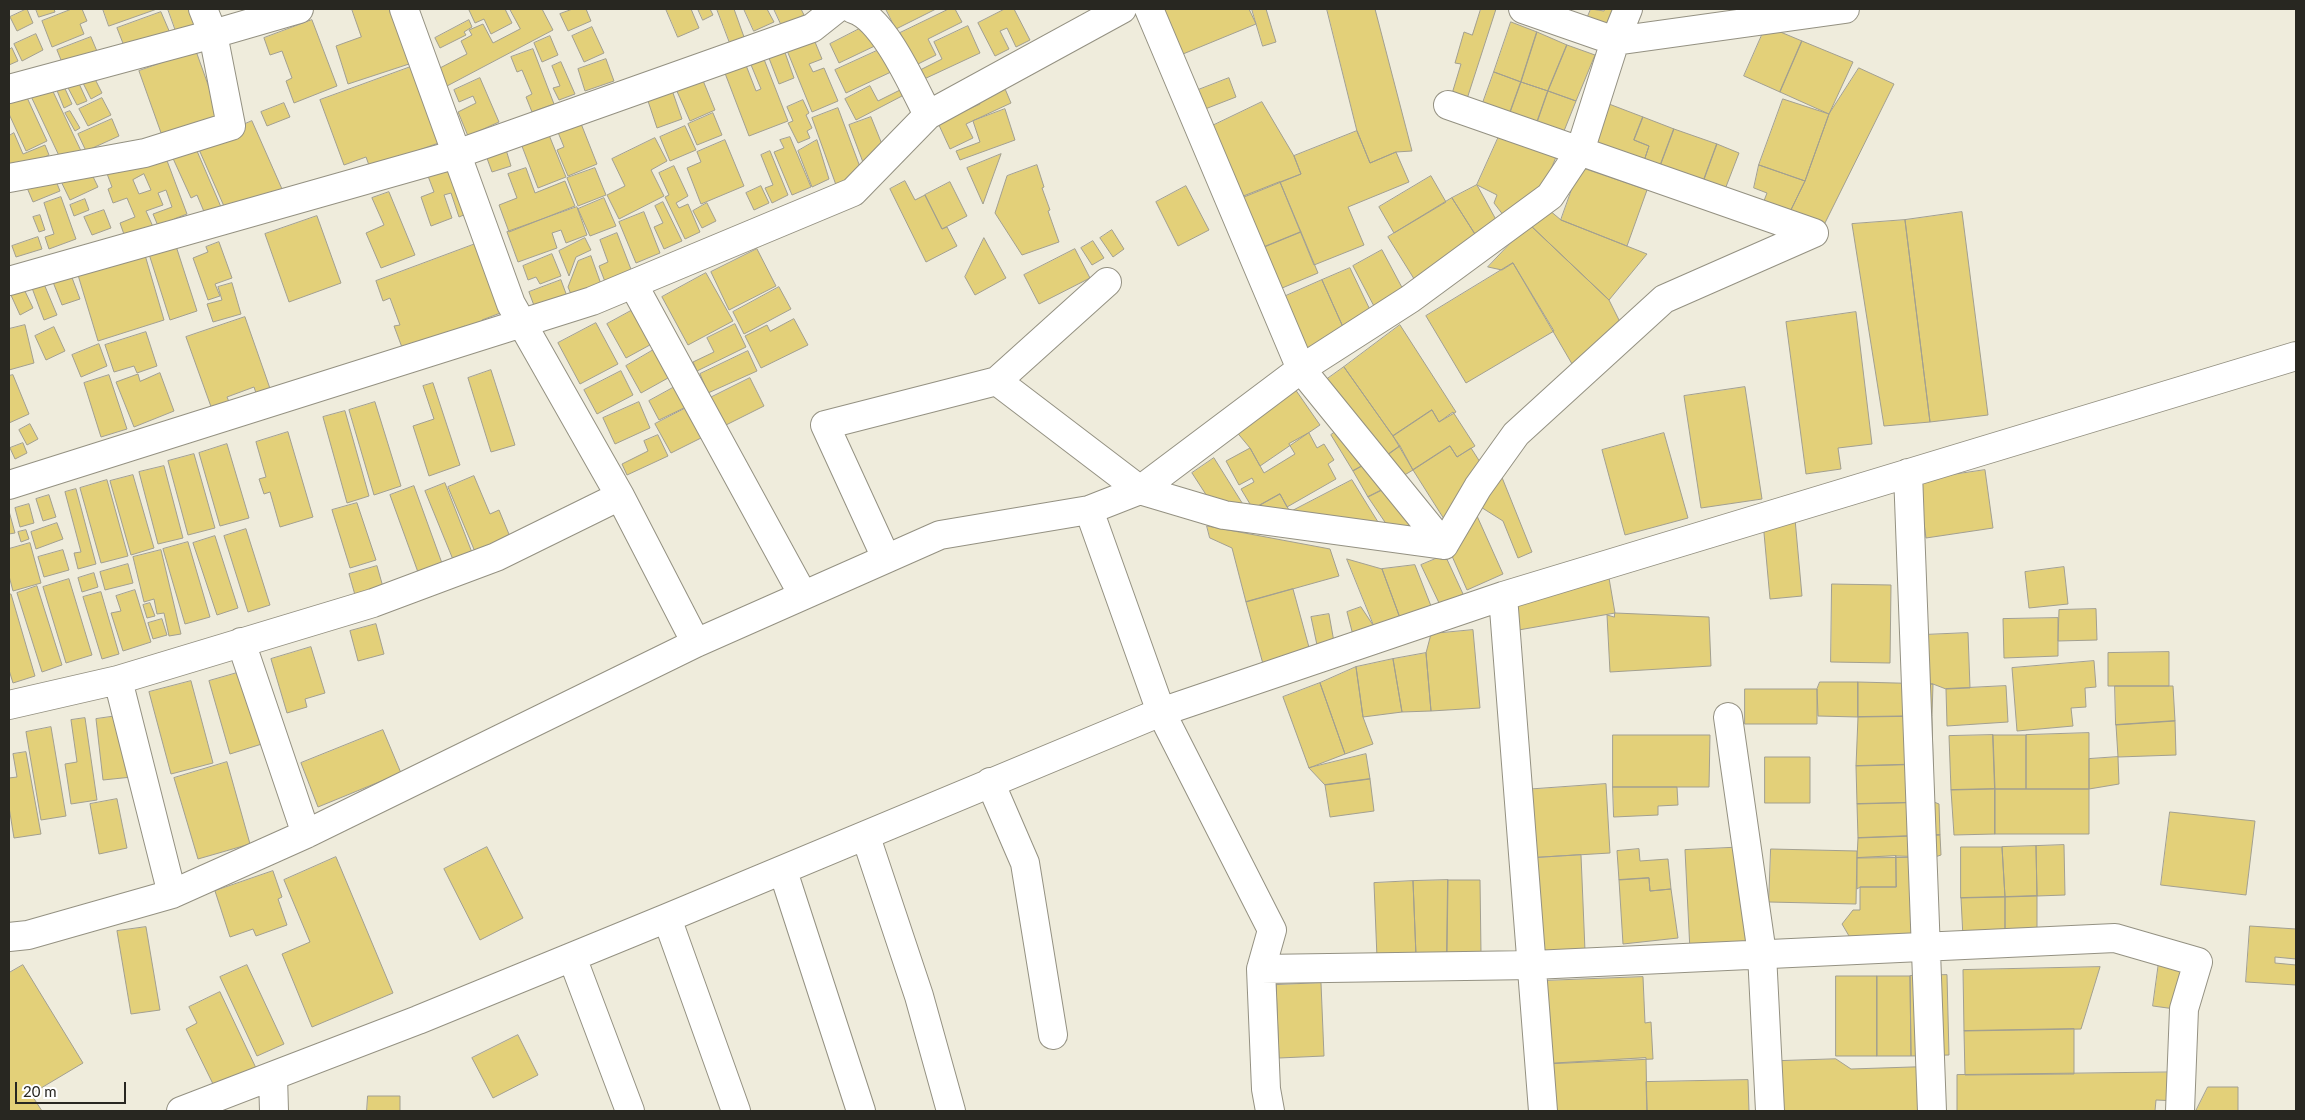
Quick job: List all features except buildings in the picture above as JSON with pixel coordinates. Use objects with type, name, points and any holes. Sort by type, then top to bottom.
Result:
[{"type":"street","points":[[9,178],[144,153],[231,126],[213,34],[202,9]]},
{"type":"street","points":[[9,89],[299,9]]},
{"type":"street","points":[[404,9],[510,304],[620,496],[696,643]]},
{"type":"street","points":[[9,281],[457,154],[812,28],[836,9]]},
{"type":"street","points":[[853,9],[880,29],[906,72],[928,115]]},
{"type":"street","points":[[9,485],[592,301],[853,192],[928,115],[1122,9]]},
{"type":"street","points":[[1149,9],[1301,369],[1444,545]]},
{"type":"street","points":[[1523,9],[1615,41],[1845,9]]},
{"type":"street","points":[[9,937],[28,935],[172,894],[306,834],[696,643],[940,535],[1089,510],[1140,490],[1301,369],[1410,300],[1550,196],[1580,152],[1615,41],[1628,9]]},
{"type":"street","points":[[1444,545],[1478,487],[1516,434],[1664,299],[1814,233],[1448,105]]},
{"type":"street","points":[[886,558],[825,425],[997,381],[1107,282]]},
{"type":"street","points":[[633,284],[803,595]]},
{"type":"street","points":[[181,1111],[572,957],[866,837],[990,782],[1161,712],[1503,596],[2296,356]]},
{"type":"street","points":[[997,381],[1140,490],[1224,515],[1444,545]]},
{"type":"street","points":[[1908,473],[1926,947],[1924,950],[1932,1111]]},
{"type":"street","points":[[9,705],[118,680],[373,603],[496,557],[620,496]]},
{"type":"street","points":[[1089,510],[1161,712],[1272,930],[1261,969],[1266,1089],[1270,1111]]},
{"type":"street","points":[[1503,596],[1543,1111]]},
{"type":"street","points":[[241,642],[306,834]]},
{"type":"street","points":[[118,680],[172,894]]},
{"type":"street","points":[[1728,717],[1762,954],[1770,1111]]},
{"type":"street","points":[[990,782],[1025,863],[1054,1035]]},
{"type":"street","points":[[866,837],[919,996],[951,1111]]},
{"type":"street","points":[[783,871],[861,1111]]},
{"type":"street","points":[[667,918],[736,1111]]},
{"type":"street","points":[[1261,969],[1533,965],[2115,938],[2198,962],[2184,1009],[2180,1111]]},
{"type":"street","points":[[572,957],[630,1111]]},
{"type":"street","points":[[273,1076],[274,1111]]}]
